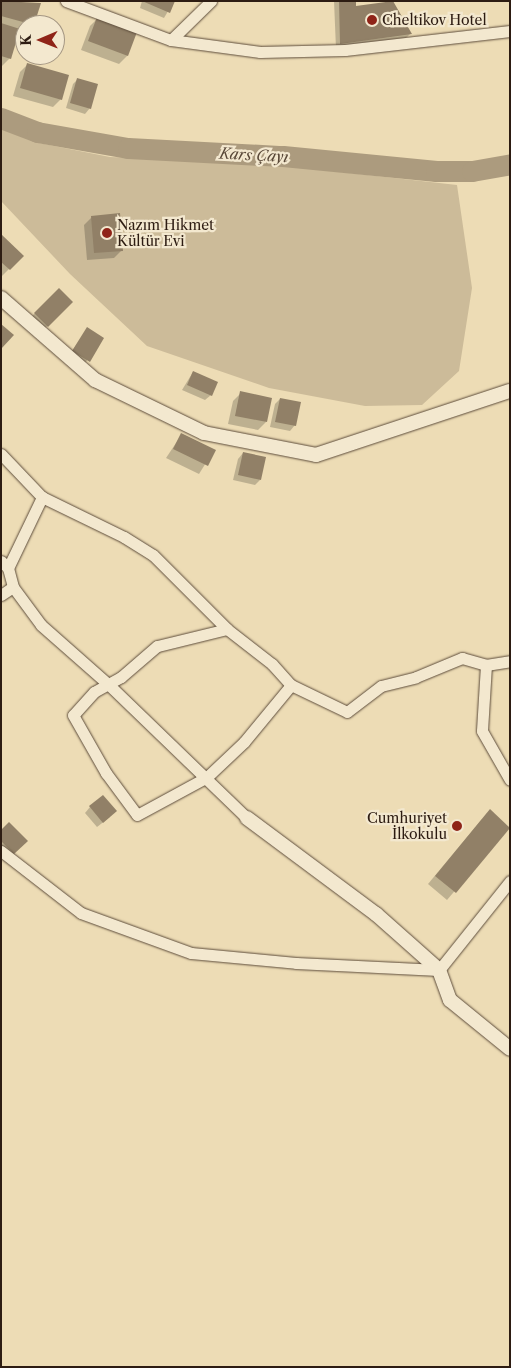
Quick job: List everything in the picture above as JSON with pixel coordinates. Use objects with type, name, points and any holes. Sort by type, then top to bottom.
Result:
[{"type":"street","points":[[66,1],[171,40],[260,52],[345,50],[510,31]]},
{"type":"street","points":[[171,40],[211,1]]},
{"type":"street","points":[[1,298],[95,380],[204,433],[316,455],[510,391]]},
{"type":"street","points":[[1,454],[42,498],[124,537],[153,555],[227,629],[272,664],[291,685],[347,712],[381,686],[416,677],[462,658],[486,665],[510,661]]},
{"type":"street","points":[[42,498],[5,564],[12,587],[41,625],[108,684],[248,818],[376,914],[439,970],[450,1000],[510,1049]]},
{"type":"street","points":[[1,595],[12,587]]},
{"type":"street","points":[[227,629],[157,646],[108,684],[94,692],[73,715],[106,773],[137,815],[207,777],[244,742],[291,685]]},
{"type":"street","points":[[486,665],[482,731],[510,780]]},
{"type":"street","points":[[1,851],[80,913],[191,953],[296,963],[439,970]]},
{"type":"street","points":[[439,970],[510,881]]},
{"type":"shaded area","points":[[1,129],[39,143],[110,157],[268,164],[457,185],[472,288],[459,371],[422,405],[365,406],[269,388],[147,346],[70,274],[1,201]]},
{"type":"building","points":[[1,1],[41,3],[37,15],[15,15],[15,20],[1,16]]},
{"type":"building","points":[[142,1],[175,1],[170,13]]},
{"type":"building","name":"Cheltikov Hotel","points":[[339,1],[356,1],[356,6],[393,1],[412,34],[340,44]]},
{"type":"building","points":[[97,17],[137,32],[128,56],[88,41]]},
{"type":"building","points":[[1,23],[15,27],[15,46],[11,59],[1,56]]},
{"type":"building","points":[[26,65],[34,65],[69,75],[62,100],[20,88]]},
{"type":"building","points":[[77,78],[98,84],[91,109],[70,103]]},
{"type":"building","name":"Nazım Hikmet Kültür Evi","points":[[120,213],[123,251],[94,253],[91,216]]},
{"type":"building","points":[[1,234],[24,256],[10,270],[1,262]]},
{"type":"building","points":[[59,288],[73,302],[48,327],[34,313]]},
{"type":"building","points":[[1,324],[14,335],[1,349]]},
{"type":"building","points":[[87,327],[104,338],[90,362],[72,351]]},
{"type":"building","points":[[193,371],[218,382],[212,396],[187,385]]},
{"type":"building","points":[[240,391],[272,398],[267,422],[235,416]]},
{"type":"building","points":[[280,398],[301,402],[296,426],[275,422]]},
{"type":"building","points":[[181,433],[216,450],[208,466],[173,449]]},
{"type":"building","points":[[243,452],[266,457],[261,480],[238,475]]},
{"type":"building","points":[[103,795],[117,811],[103,823],[89,806]]},
{"type":"building","points":[[490,809],[510,828],[456,893],[435,876]]},
{"type":"building","points":[[9,822],[28,841],[14,854],[1,841],[1,830]]},
{"type":"waterway","name":"Kars Çayı","points":[[1,118],[37,132],[128,148],[283,156],[436,171],[472,171],[510,164]]},
{"type":"place","name":"Cheltikov Hotel","points":[[372,20]]},
{"type":"place","name":"Nazım Hikmet Kültür Evi","points":[[107,233]]},
{"type":"place","name":"Cumhuriyet İlkokulu","points":[[457,826]]}]
